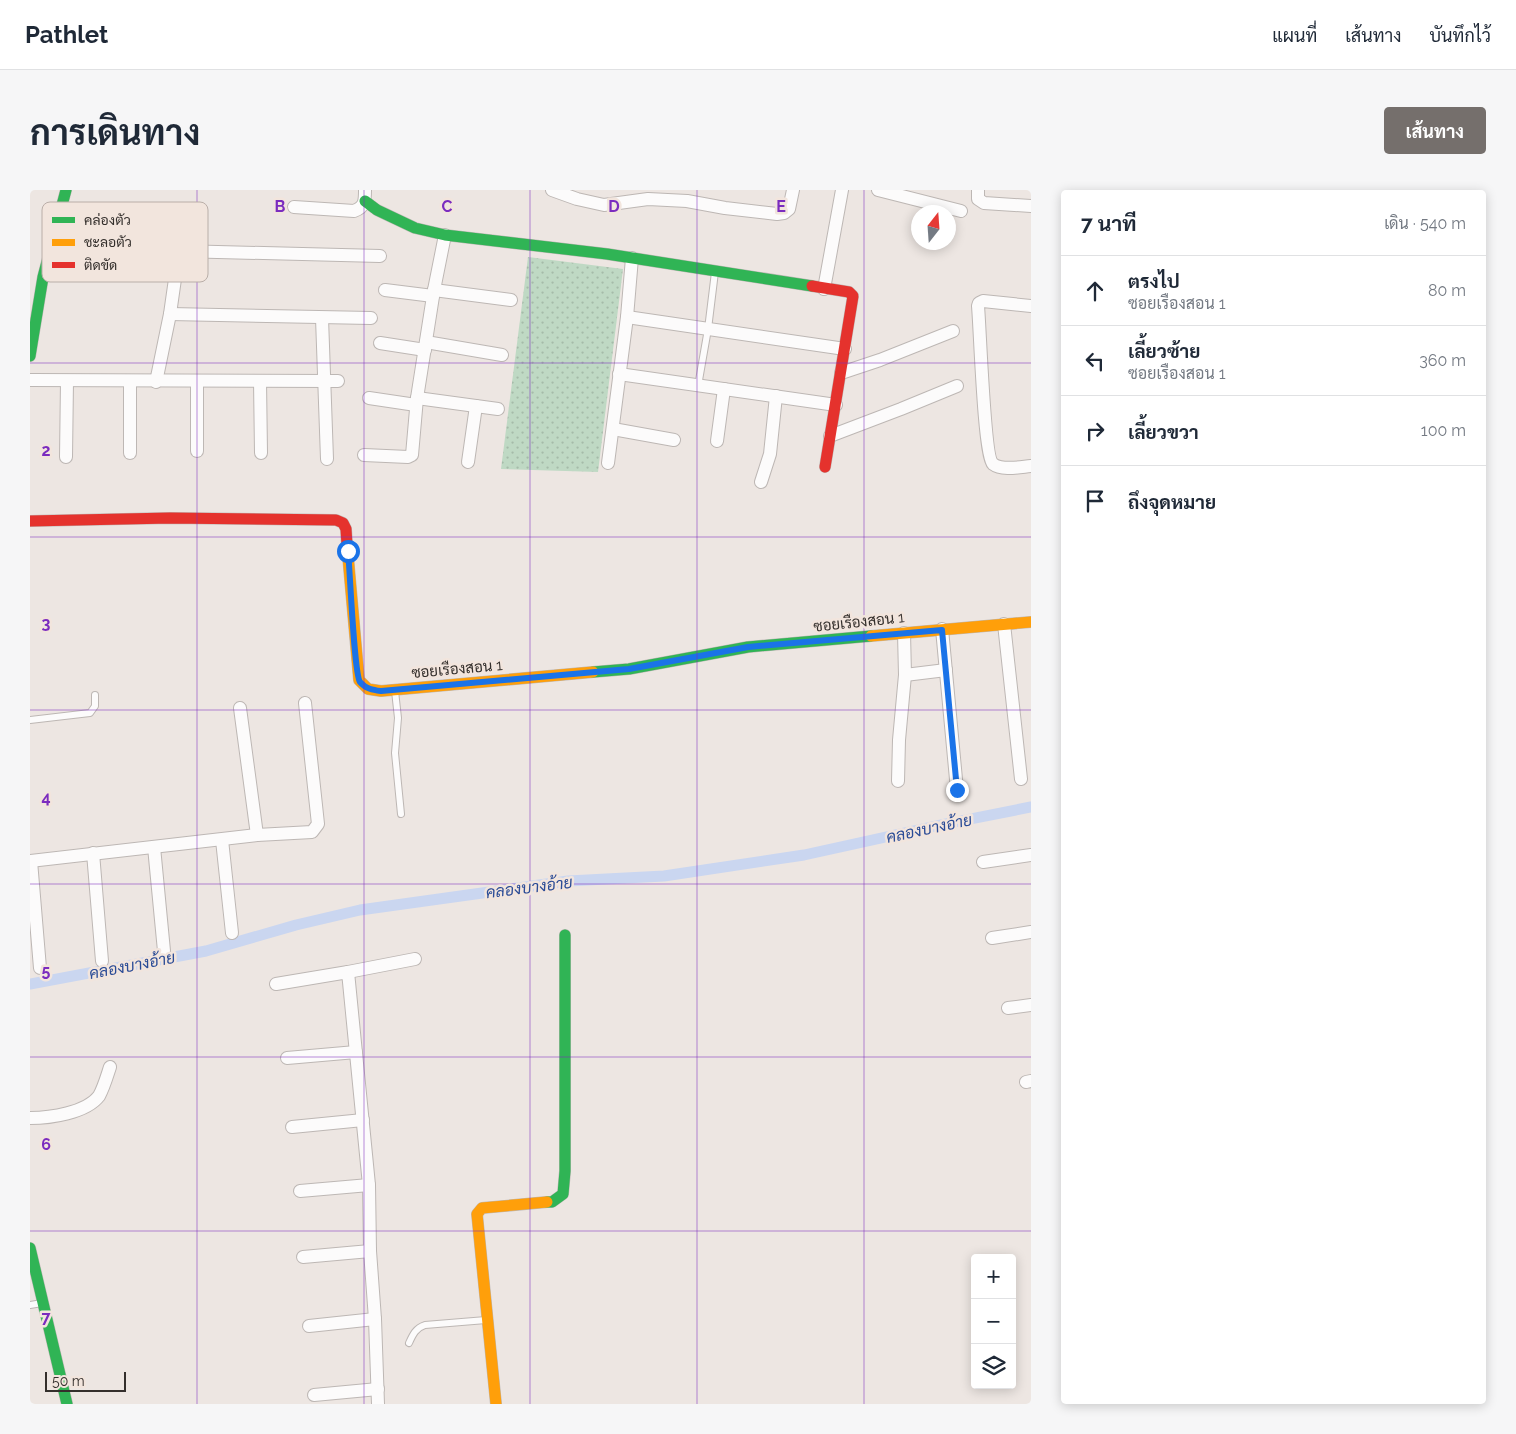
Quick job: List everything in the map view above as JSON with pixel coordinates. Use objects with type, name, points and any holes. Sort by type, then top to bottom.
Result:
[{"type":"street","points":[[552,190],[577,199],[604,205],[648,199],[687,201],[777,214],[784,213],[789,209],[792,190]]},
{"type":"street","points":[[824,289],[842,190]]},
{"type":"street","points":[[878,190],[961,211]]},
{"type":"street","points":[[978,190],[978,199],[984,203],[1031,206]]},
{"type":"street","points":[[294,207],[354,211],[360,209],[365,196],[377,210],[415,228],[444,235],[632,258],[850,292],[853,296],[825,467]]},
{"type":"street","points":[[364,455],[408,457],[412,455],[425,346],[444,235]]},
{"type":"street","points":[[208,252],[380,256]]},
{"type":"street","points":[[608,463],[627,317],[632,258]]},
{"type":"street","points":[[30,356],[42,282]]},
{"type":"street","points":[[156,382],[175,282]]},
{"type":"street","points":[[385,290],[511,300]]},
{"type":"street","points":[[1031,306],[983,301],[978,303],[988,454],[991,462],[997,466],[1009,468],[1031,466]]},
{"type":"street","points":[[170,314],[371,318]]},
{"type":"street","points":[[627,317],[844,349]]},
{"type":"street","points":[[322,318],[331,381],[328,459]]},
{"type":"street","points":[[840,373],[880,360],[953,331]]},
{"type":"street","points":[[380,343],[502,354]]},
{"type":"street","points":[[619,374],[836,405]]},
{"type":"street","points":[[30,380],[156,382],[331,381]]},
{"type":"street","points":[[66,457],[67,381]]},
{"type":"street","points":[[130,381],[130,453]]},
{"type":"street","points":[[197,382],[197,451]]},
{"type":"street","points":[[260,382],[261,453]]},
{"type":"street","points":[[830,436],[957,386]]},
{"type":"street","points":[[717,441],[724,389]]},
{"type":"street","points":[[762,482],[770,454],[776,396]]},
{"type":"street","points":[[368,398],[498,409]]},
{"type":"street","points":[[468,462],[476,406]]},
{"type":"street","points":[[613,429],[674,440]]},
{"type":"street","name":"ซอยเรืองสอน 1","points":[[30,521],[170,518],[336,520],[343,523],[346,529],[359,680],[368,689],[381,691],[629,669],[748,647],[1031,622]]},
{"type":"street","points":[[1004,624],[1021,779]]},
{"type":"street","points":[[942,630],[957,790]]},
{"type":"street","points":[[898,781],[899,740],[905,676],[904,633]]},
{"type":"street","points":[[905,676],[946,670]]},
{"type":"street","points":[[40,968],[30,861],[257,835],[312,832],[318,824],[305,703]]},
{"type":"street","points":[[240,708],[257,835]]},
{"type":"street","points":[[222,840],[232,933]]},
{"type":"street","points":[[154,847],[164,951]]},
{"type":"street","points":[[93,853],[102,960]]},
{"type":"street","points":[[983,862],[1031,855]]},
{"type":"street","points":[[992,938],[1031,932]]},
{"type":"street","points":[[496,1404],[477,1218],[482,1208],[552,1202],[562,1194],[565,1171],[565,935]]},
{"type":"street","points":[[276,984],[415,959]]},
{"type":"street","points":[[348,972],[369,1185],[370,1251],[378,1404]]},
{"type":"street","points":[[1008,1008],[1031,1005]]},
{"type":"street","points":[[288,1058],[356,1052]]},
{"type":"street","points":[[30,1118],[51,1117],[83,1108],[95,1100],[103,1087],[110,1067]]},
{"type":"street","points":[[292,1127],[363,1120]]},
{"type":"street","points":[[300,1190],[369,1185]]},
{"type":"street","points":[[30,1248],[67,1404]]},
{"type":"street","points":[[303,1257],[370,1251]]},
{"type":"street","points":[[308,1326],[375,1319]]},
{"type":"street","points":[[314,1395],[378,1389]]},
{"type":"lane","points":[[698,386],[708,329],[715,271]]},
{"type":"lane","points":[[394,690],[398,718],[395,753],[401,814]]},
{"type":"lane","points":[[30,720],[90,713],[95,706],[95,695]]},
{"type":"lane","points":[[30,1306],[43,1302]]},
{"type":"lane","points":[[409,1343],[414,1332],[419,1327],[425,1325],[487,1320]]},
{"type":"green space","points":[[528,257],[623,269],[598,472],[501,469]]},
{"type":"waterway","name":"คลองบางอ้าย","points":[[30,984],[206,951],[296,925],[360,910],[568,881],[664,876],[804,855],[1031,807]]},
{"type":"traffic: fast","points":[[63,202],[66,190]]},
{"type":"traffic: fast","points":[[365,201],[377,210],[415,228],[445,235],[607,254],[812,286]]},
{"type":"traffic: fast","points":[[30,356],[42,282]]},
{"type":"traffic: fast","points":[[593,672],[629,669],[748,647],[871,636]]},
{"type":"traffic: fast","points":[[547,1202],[552,1202],[563,1194],[565,1171],[565,935]]},
{"type":"traffic: fast","points":[[30,1248],[67,1404]]},
{"type":"traffic: slow","points":[[347,545],[359,680],[368,689],[381,691],[593,672]]},
{"type":"traffic: slow","points":[[871,636],[1031,622]]},
{"type":"traffic: slow","points":[[496,1404],[477,1214],[482,1208],[547,1202]]},
{"type":"traffic: jam","points":[[812,286],[849,292],[853,296],[825,467]]},
{"type":"traffic: jam","points":[[30,521],[170,518],[336,520],[343,523],[346,529],[347,545]]},
{"type":"route","points":[[348,551],[359,680],[368,689],[381,691],[629,669],[748,647],[942,630],[957,790]]}]
